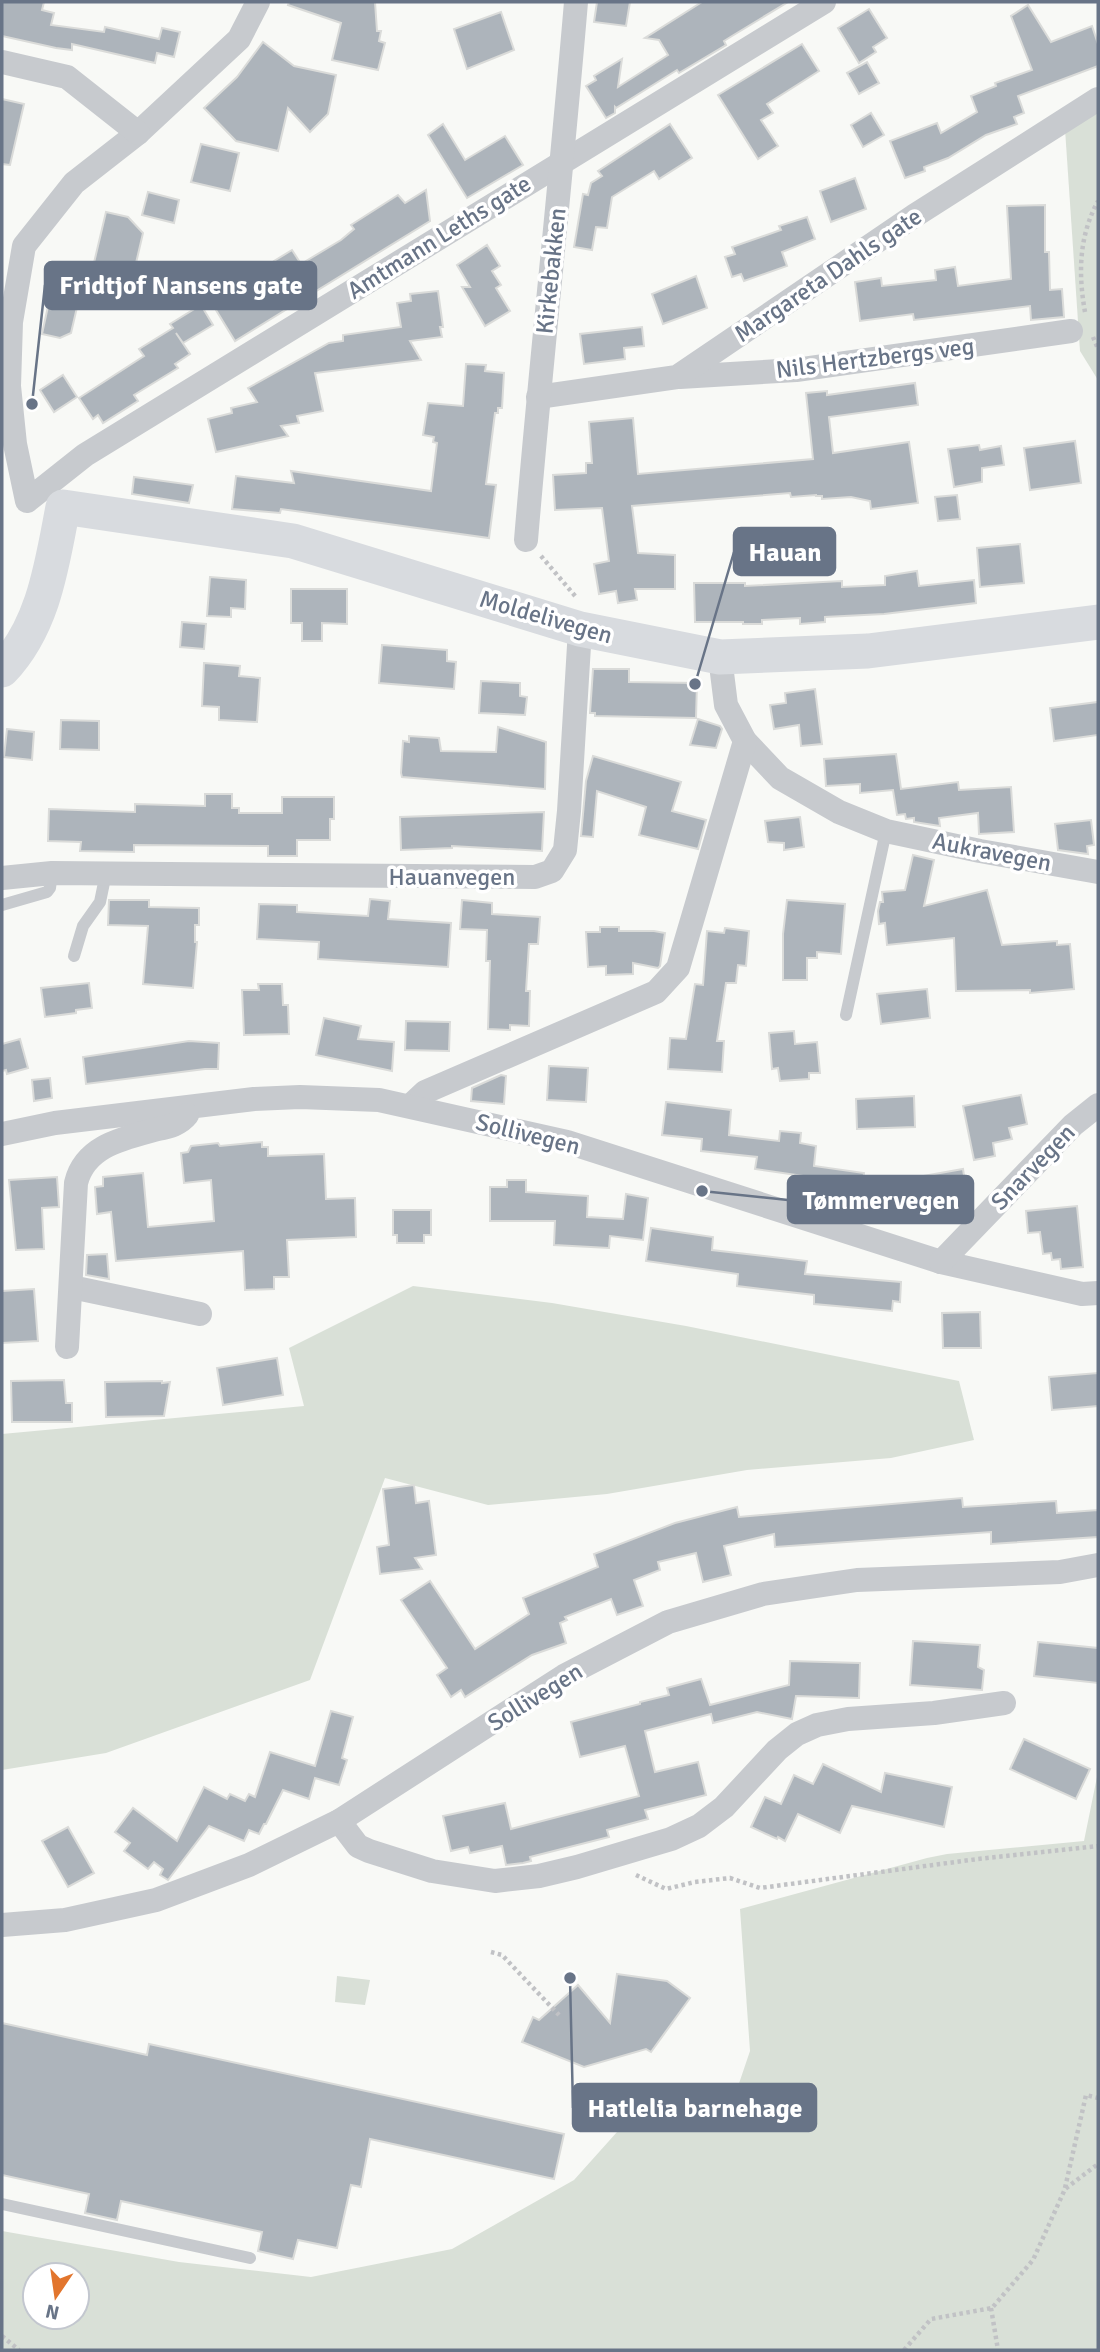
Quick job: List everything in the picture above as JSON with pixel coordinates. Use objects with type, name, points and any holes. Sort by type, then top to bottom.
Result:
[{"type":"main road","name":"Moldelivegen","points":[[63,507],[293,541],[580,616],[720,657],[868,651],[1098,622]]},
{"type":"main road","points":[[2,670],[23,643],[36,616],[47,586],[63,507]]},
{"type":"street","points":[[27,501],[15,444],[9,386],[13,244],[74,183],[138,133],[239,39],[258,2]]},
{"type":"street","name":"Kirkebakken","points":[[526,540],[576,2]]},
{"type":"street","name":"Amtmann Leths gate","points":[[27,501],[85,455],[823,2]]},
{"type":"street","points":[[2,62],[67,78],[138,133]]},
{"type":"street","name":"Margareta Dahls gate","points":[[538,397],[677,377],[914,216],[1098,99]]},
{"type":"street","name":"Nils Hertzbergs veg","points":[[677,377],[796,370],[1082,325]]},
{"type":"street","name":"Moldelivegen","points":[[2,498],[63,507]]},
{"type":"street","name":"Hauanvegen","points":[[2,878],[52,873],[535,877],[552,871],[565,850],[568,824],[580,616]]},
{"type":"street","name":"Aukravegen","points":[[720,657],[726,705],[745,741],[780,778],[839,812],[886,831],[1098,872]]},
{"type":"street","points":[[410,1106],[425,1092],[656,992],[678,968],[745,741]]},
{"type":"street","name":"Sollivegen","points":[[2,1134],[55,1123],[254,1099],[300,1097],[379,1100],[568,1142],[941,1262],[1082,1294],[1098,1293]]},
{"type":"street","name":"Snarvegen","points":[[941,1262],[1073,1125],[1098,1105]]},
{"type":"street","name":"Sollivegen","points":[[67,1347],[76,1184],[79,1171],[90,1157],[104,1147],[121,1139],[170,1126],[186,1118],[191,1108]]},
{"type":"street","points":[[72,1289],[200,1314]]},
{"type":"street","name":"Sollivegen","points":[[2,1925],[65,1920],[156,1900],[249,1865],[339,1821],[564,1676],[668,1622],[763,1594],[857,1580],[1060,1572],[1098,1565]]},
{"type":"street","points":[[339,1821],[358,1846],[432,1871],[509,1881],[539,1876],[671,1839],[699,1826],[724,1807],[777,1750],[797,1734],[817,1725],[848,1719],[934,1713],[1004,1703]]},
{"type":"lane","points":[[846,1015],[886,831]]},
{"type":"lane","points":[[2,905],[47,892],[52,873]]},
{"type":"lane","points":[[74,956],[83,926],[100,902],[106,873]]},
{"type":"lane","points":[[2,2204],[250,2258]]},
{"type":"path","points":[[1098,201],[1085,233],[1080,262],[1082,325],[1098,349]]},
{"type":"path","points":[[526,540],[580,616]]},
{"type":"path","points":[[604,1859],[666,1889],[730,1878],[760,1888],[1098,1846]]},
{"type":"path","points":[[491,1952],[502,1955],[559,2015]]},
{"type":"path","points":[[904,2350],[931,2319],[991,2308],[1033,2260],[1065,2189],[1086,2095],[1098,2098]]},
{"type":"path","points":[[1065,2189],[1098,2164]]},
{"type":"path","points":[[991,2308],[998,2350]]},
{"type":"path","points":[[2,2336],[19,2350]]},
{"type":"shaded area","points":[[1098,108],[1098,380],[1080,351],[1065,129]]},
{"type":"shaded area","points":[[413,1286],[552,1303],[686,1326],[959,1381],[974,1440],[891,1458],[747,1470],[607,1494],[488,1505],[385,1478],[310,1680],[106,1753],[2,1770],[2,1434],[304,1406],[289,1348]]},
{"type":"shaded area","points":[[1098,1772],[1098,2350],[2,2350],[2,2231],[179,2262],[311,2277],[452,2249],[574,2180],[617,2132],[730,2110],[750,2051],[740,1909],[947,1854],[1084,1841]]},
{"type":"shaded area","points":[[337,1976],[370,1980],[365,2005],[335,2002]]},
{"type":"building","points":[[2,2],[44,2],[42,10],[54,13],[51,25],[104,32],[105,27],[159,39],[162,28],[180,32],[174,57],[157,53],[155,63],[72,44],[72,50],[2,36]]},
{"type":"building","points":[[289,2],[375,2],[377,31],[381,31],[379,41],[385,43],[378,70],[332,60],[341,23],[288,5]]},
{"type":"building","points":[[597,2],[630,2],[626,26],[594,22]]},
{"type":"building","points":[[702,2],[788,2],[724,41],[726,45],[615,107],[615,113],[606,118],[586,86],[596,80],[594,76],[622,59],[618,87],[668,55],[659,40],[645,38]]},
{"type":"building","points":[[1028,5],[1051,42],[1092,26],[1098,44],[1098,66],[1018,96],[1024,113],[1014,117],[1017,124],[986,135],[948,158],[924,167],[925,171],[905,178],[890,141],[937,123],[941,133],[977,112],[971,96],[996,86],[995,83],[1032,70],[1011,16]]},
{"type":"building","points":[[869,9],[887,38],[873,47],[876,52],[859,63],[838,28]]},
{"type":"building","points":[[501,12],[514,50],[467,69],[454,29]]},
{"type":"building","points":[[263,42],[294,66],[336,75],[328,114],[310,132],[288,108],[278,151],[236,141],[204,108],[237,77]]},
{"type":"building","points":[[802,44],[819,71],[767,104],[773,113],[761,120],[778,146],[758,159],[718,95]]},
{"type":"building","points":[[867,62],[879,83],[859,94],[847,73]]},
{"type":"building","points":[[2,99],[24,104],[10,165],[2,164]]},
{"type":"building","points":[[871,113],[884,135],[863,147],[851,125]]},
{"type":"building","points":[[443,124],[465,160],[505,136],[523,165],[467,198],[428,135]]},
{"type":"building","points":[[670,124],[692,158],[659,179],[654,171],[612,197],[607,228],[596,227],[592,250],[574,247],[583,194],[588,195],[591,183],[602,176],[598,171]]},
{"type":"building","points":[[201,144],[239,153],[230,191],[191,182]]},
{"type":"building","points":[[855,178],[866,209],[831,222],[820,191]]},
{"type":"building","points":[[426,190],[430,221],[235,341],[216,310],[281,271],[274,261],[292,250],[301,264],[341,240],[354,229],[351,225],[398,195],[405,203]]},
{"type":"building","points":[[148,192],[179,200],[174,223],[142,215]]},
{"type":"building","points":[[1045,205],[1045,252],[1049,252],[1050,290],[1062,289],[1064,317],[1031,320],[1030,306],[914,320],[913,314],[860,321],[855,282],[881,278],[882,286],[936,280],[935,270],[955,267],[958,286],[1011,279],[1007,206]]},
{"type":"building","points":[[106,212],[128,217],[143,233],[133,276],[93,267]]},
{"type":"building","points":[[807,217],[815,239],[782,252],[787,266],[744,281],[741,274],[732,277],[725,257],[735,254],[732,247],[781,230],[779,226]]},
{"type":"building","points":[[487,245],[500,266],[492,271],[501,285],[496,288],[510,311],[485,326],[462,287],[470,287],[457,265]]},
{"type":"building","points":[[55,274],[93,283],[88,304],[78,303],[71,333],[60,338],[42,334]]},
{"type":"building","points":[[696,276],[707,308],[663,324],[652,294]]},
{"type":"building","points":[[438,291],[442,337],[410,341],[421,360],[315,373],[323,411],[297,416],[299,423],[281,426],[288,436],[216,452],[208,419],[232,413],[231,408],[257,402],[248,388],[329,343],[343,341],[343,335],[401,327],[397,303],[411,301],[410,294]]},
{"type":"building","points":[[201,305],[213,325],[183,343],[176,333],[190,354],[175,364],[178,368],[134,395],[138,401],[103,423],[98,415],[93,419],[79,398],[144,356],[139,349],[173,328],[170,324]]},
{"type":"building","points":[[642,327],[644,346],[624,348],[625,359],[584,364],[580,334]]},
{"type":"building","points":[[466,364],[486,365],[485,371],[504,373],[502,408],[498,408],[498,413],[495,413],[486,484],[496,485],[489,538],[281,509],[280,513],[232,509],[236,476],[294,483],[291,471],[431,491],[437,443],[433,442],[434,437],[423,435],[428,403],[463,406]]},
{"type":"building","points":[[63,375],[77,397],[54,412],[40,390]]},
{"type":"building","points":[[915,383],[918,405],[829,417],[833,453],[909,442],[918,503],[871,509],[870,501],[851,497],[791,497],[790,493],[632,506],[638,553],[675,555],[675,589],[635,589],[637,600],[618,603],[616,591],[599,594],[594,564],[609,561],[602,508],[555,510],[553,475],[586,473],[586,463],[592,463],[589,422],[633,418],[638,474],[813,459],[806,393],[827,391],[827,395]]},
{"type":"building","points":[[1075,441],[1081,483],[1030,490],[1024,448]]},
{"type":"building","points":[[979,445],[980,450],[1001,446],[1004,465],[982,468],[982,482],[954,487],[948,449]]},
{"type":"building","points":[[134,477],[193,485],[189,503],[132,494]]},
{"type":"building","points":[[957,495],[960,519],[938,521],[935,497]]},
{"type":"building","points":[[1020,544],[1024,583],[980,587],[977,548]]},
{"type":"building","points":[[917,571],[919,586],[974,580],[976,603],[884,614],[825,617],[825,622],[800,624],[800,618],[762,620],[762,624],[695,622],[694,583],[745,583],[745,586],[842,581],[842,587],[885,585],[885,576]]},
{"type":"building","points":[[210,577],[246,580],[245,609],[231,608],[231,617],[207,616]]},
{"type":"building","points":[[291,589],[347,589],[347,624],[322,623],[322,641],[302,641],[302,623],[291,623]]},
{"type":"building","points":[[182,622],[206,624],[204,649],[180,647]]},
{"type":"building","points":[[382,645],[447,650],[447,661],[456,662],[454,689],[379,683]]},
{"type":"building","points":[[204,663],[240,666],[239,676],[260,678],[257,722],[219,720],[219,707],[202,706]]},
{"type":"building","points":[[593,669],[629,669],[629,682],[697,683],[696,718],[595,716],[595,713],[590,713]]},
{"type":"building","points":[[481,681],[520,683],[520,696],[527,697],[525,715],[479,713]]},
{"type":"building","points":[[815,689],[822,744],[801,746],[799,725],[774,729],[770,705],[786,703],[785,693]]},
{"type":"building","points":[[1098,702],[1098,735],[1054,741],[1050,708]]},
{"type":"building","points":[[698,719],[722,729],[716,748],[690,745]]},
{"type":"building","points":[[61,720],[99,721],[99,750],[60,749]]},
{"type":"building","points":[[498,727],[546,742],[545,789],[402,777],[403,741],[409,742],[409,736],[439,738],[441,751],[496,752]]},
{"type":"building","points":[[7,729],[34,732],[32,760],[4,757]]},
{"type":"building","points":[[896,754],[901,789],[958,782],[959,790],[1011,787],[1014,832],[979,834],[978,813],[939,818],[940,826],[914,822],[914,818],[906,819],[905,814],[897,815],[893,790],[860,793],[860,784],[826,786],[824,759]]},
{"type":"building","points":[[593,756],[681,782],[672,811],[706,820],[698,849],[639,835],[646,807],[597,791],[593,837],[581,836],[586,781]]},
{"type":"building","points":[[205,794],[232,794],[232,808],[239,808],[239,813],[282,813],[282,797],[334,797],[330,840],[297,840],[297,856],[268,856],[268,846],[134,845],[134,852],[80,851],[81,842],[48,841],[49,809],[135,812],[135,804],[205,806]]},
{"type":"building","points":[[544,812],[542,851],[452,846],[401,850],[400,817]]},
{"type":"building","points":[[800,817],[804,847],[784,850],[784,843],[768,842],[765,821]]},
{"type":"building","points":[[1091,820],[1094,845],[1087,846],[1088,854],[1058,850],[1055,824]]},
{"type":"building","points":[[913,855],[934,860],[924,906],[987,890],[1002,945],[1057,941],[1057,945],[1070,944],[1074,989],[1030,993],[1030,990],[956,991],[954,938],[887,945],[885,923],[879,924],[878,911],[880,902],[883,902],[882,892],[905,890]]},
{"type":"building","points":[[370,899],[390,901],[388,919],[451,923],[448,967],[318,959],[319,942],[257,939],[259,904],[297,905],[297,912],[368,916]]},
{"type":"building","points":[[109,900],[149,900],[149,907],[199,908],[199,925],[195,925],[197,942],[193,988],[143,984],[148,926],[108,925]]},
{"type":"building","points":[[462,900],[492,903],[492,914],[540,917],[538,944],[529,944],[526,991],[530,991],[529,1026],[510,1025],[510,1030],[488,1029],[490,961],[486,961],[487,930],[460,929]]},
{"type":"building","points":[[787,900],[845,904],[841,954],[817,952],[817,958],[807,958],[807,980],[783,980],[783,934]]},
{"type":"building","points":[[600,927],[619,927],[619,931],[665,933],[660,966],[658,968],[633,963],[633,974],[606,975],[606,966],[588,967],[586,932],[600,932]]},
{"type":"building","points":[[725,928],[749,931],[746,966],[738,965],[736,983],[726,983],[717,1041],[724,1041],[722,1072],[668,1069],[670,1038],[686,1039],[695,984],[703,985],[707,931],[724,933]]},
{"type":"building","points":[[89,983],[92,1008],[45,1017],[41,988]]},
{"type":"building","points":[[258,984],[282,984],[283,1005],[288,1005],[289,1034],[244,1035],[242,990],[259,990]]},
{"type":"building","points":[[927,989],[930,1018],[881,1024],[877,994]]},
{"type":"building","points":[[324,1018],[361,1026],[358,1039],[394,1042],[392,1071],[316,1055]]},
{"type":"building","points":[[406,1021],[450,1022],[449,1051],[405,1050]]},
{"type":"building","points":[[794,1031],[795,1044],[817,1042],[820,1073],[809,1073],[809,1079],[780,1081],[778,1068],[772,1069],[769,1033]]},
{"type":"building","points":[[20,1039],[28,1068],[7,1074],[6,1070],[2,1071],[2,1044]]},
{"type":"building","points":[[189,1041],[219,1043],[218,1069],[86,1084],[83,1057]]},
{"type":"building","points":[[549,1066],[588,1068],[586,1102],[547,1100]]},
{"type":"building","points":[[501,1075],[506,1076],[504,1104],[471,1101],[472,1088]]},
{"type":"building","points":[[50,1078],[52,1098],[34,1101],[32,1080]]},
{"type":"building","points":[[1021,1095],[1027,1124],[1009,1128],[1012,1139],[993,1143],[995,1156],[974,1160],[963,1106]]},
{"type":"building","points":[[914,1096],[915,1127],[857,1129],[856,1099]]},
{"type":"building","points":[[666,1102],[731,1110],[729,1135],[779,1141],[780,1131],[801,1133],[800,1143],[816,1146],[814,1166],[864,1173],[860,1204],[801,1196],[804,1176],[755,1169],[757,1157],[701,1151],[702,1139],[662,1135]]},
{"type":"building","points":[[262,1142],[262,1147],[268,1147],[268,1156],[324,1154],[326,1199],[355,1198],[356,1237],[287,1240],[289,1277],[274,1277],[274,1289],[245,1290],[243,1251],[116,1261],[111,1212],[97,1214],[95,1187],[103,1186],[103,1177],[143,1173],[148,1227],[214,1221],[211,1180],[184,1183],[181,1153],[188,1152],[191,1146]]},
{"type":"building","points":[[963,1169],[967,1195],[960,1196],[961,1199],[946,1201],[947,1212],[928,1214],[928,1211],[890,1217],[886,1198],[926,1191],[923,1176]]},
{"type":"building","points":[[57,1177],[59,1207],[42,1208],[44,1249],[16,1250],[9,1180]]},
{"type":"building","points":[[507,1180],[526,1180],[526,1192],[588,1196],[587,1217],[623,1219],[626,1194],[648,1198],[643,1240],[610,1236],[609,1248],[554,1245],[555,1221],[490,1221],[490,1187],[507,1187]]},
{"type":"building","points":[[1077,1206],[1083,1267],[1061,1269],[1060,1259],[1052,1260],[1051,1253],[1043,1254],[1040,1232],[1028,1233],[1026,1211]]},
{"type":"building","points":[[393,1210],[431,1210],[431,1235],[424,1235],[424,1243],[397,1243],[397,1235],[393,1235]]},
{"type":"building","points":[[651,1228],[713,1237],[712,1250],[807,1261],[805,1274],[901,1282],[900,1302],[893,1301],[892,1311],[814,1304],[814,1295],[737,1286],[738,1274],[646,1261]]},
{"type":"building","points":[[107,1254],[109,1279],[86,1275],[87,1255]]},
{"type":"building","points":[[34,1289],[38,1341],[2,1343],[2,1291]]},
{"type":"building","points":[[980,1312],[981,1348],[943,1348],[942,1313]]},
{"type":"building","points":[[277,1358],[283,1395],[223,1405],[217,1368]]},
{"type":"building","points":[[1098,1373],[1098,1406],[1052,1410],[1049,1377]]},
{"type":"building","points":[[64,1380],[66,1403],[72,1403],[72,1422],[12,1422],[11,1381]]},
{"type":"building","points":[[105,1382],[170,1382],[164,1416],[106,1417]]},
{"type":"building","points":[[414,1485],[416,1503],[429,1501],[436,1555],[415,1558],[422,1569],[380,1574],[377,1547],[389,1545],[383,1489]]},
{"type":"building","points":[[962,1498],[963,1507],[1056,1501],[1057,1513],[1098,1510],[1098,1537],[991,1544],[991,1532],[775,1547],[774,1534],[724,1546],[731,1575],[703,1582],[696,1553],[658,1562],[660,1570],[634,1580],[643,1606],[617,1615],[611,1599],[565,1617],[567,1620],[560,1623],[566,1643],[532,1655],[465,1697],[461,1690],[451,1697],[437,1675],[447,1668],[401,1600],[430,1581],[475,1649],[529,1614],[523,1598],[598,1567],[594,1554],[675,1523],[737,1507],[739,1517]]},
{"type":"building","points":[[913,1641],[980,1645],[978,1667],[984,1670],[982,1690],[910,1685]]},
{"type":"building","points":[[1038,1642],[1098,1648],[1098,1683],[1034,1676]]},
{"type":"building","points":[[790,1661],[860,1663],[859,1698],[796,1696],[792,1719],[757,1712],[713,1723],[711,1714],[645,1731],[655,1772],[698,1762],[706,1795],[645,1810],[648,1819],[607,1830],[609,1837],[530,1857],[531,1861],[523,1863],[506,1865],[502,1846],[470,1853],[468,1847],[451,1851],[443,1816],[505,1803],[511,1829],[639,1796],[625,1746],[580,1757],[571,1722],[669,1695],[667,1688],[701,1679],[710,1705],[789,1685]]},
{"type":"building","points":[[331,1711],[353,1717],[342,1758],[347,1760],[339,1785],[315,1778],[309,1799],[283,1790],[259,1834],[249,1830],[244,1841],[209,1826],[168,1880],[160,1875],[163,1869],[154,1862],[148,1869],[124,1851],[130,1843],[115,1832],[133,1808],[177,1841],[204,1787],[227,1799],[230,1794],[245,1801],[249,1794],[255,1797],[270,1752],[315,1766]]},
{"type":"building","points":[[1024,1739],[1090,1769],[1076,1799],[1010,1769]]},
{"type":"building","points":[[823,1764],[881,1792],[885,1773],[952,1787],[944,1827],[852,1806],[840,1833],[798,1814],[785,1841],[751,1827],[765,1797],[781,1804],[794,1775],[813,1784]]},
{"type":"building","points":[[68,1827],[94,1873],[68,1887],[42,1841]]},
{"type":"building","points":[[617,1974],[667,1981],[690,1998],[651,2052],[646,2049],[584,2067],[522,2042],[533,2017],[539,2020],[578,1985],[610,2023]]},
{"type":"building","points":[[2,2023],[147,2055],[149,2044],[564,2134],[554,2179],[370,2139],[361,2187],[351,2185],[337,2248],[298,2240],[293,2259],[258,2251],[262,2232],[121,2201],[117,2220],[85,2213],[89,2194],[2,2175]]},
{"type":"place","name":"Fridtjof Nansens gate","points":[[32,404]]},
{"type":"place","name":"Hauan","points":[[695,684]]},
{"type":"place","name":"Tømmervegen","points":[[702,1191]]},
{"type":"place","name":"Hatlelia barnehage","points":[[570,1978]]}]
